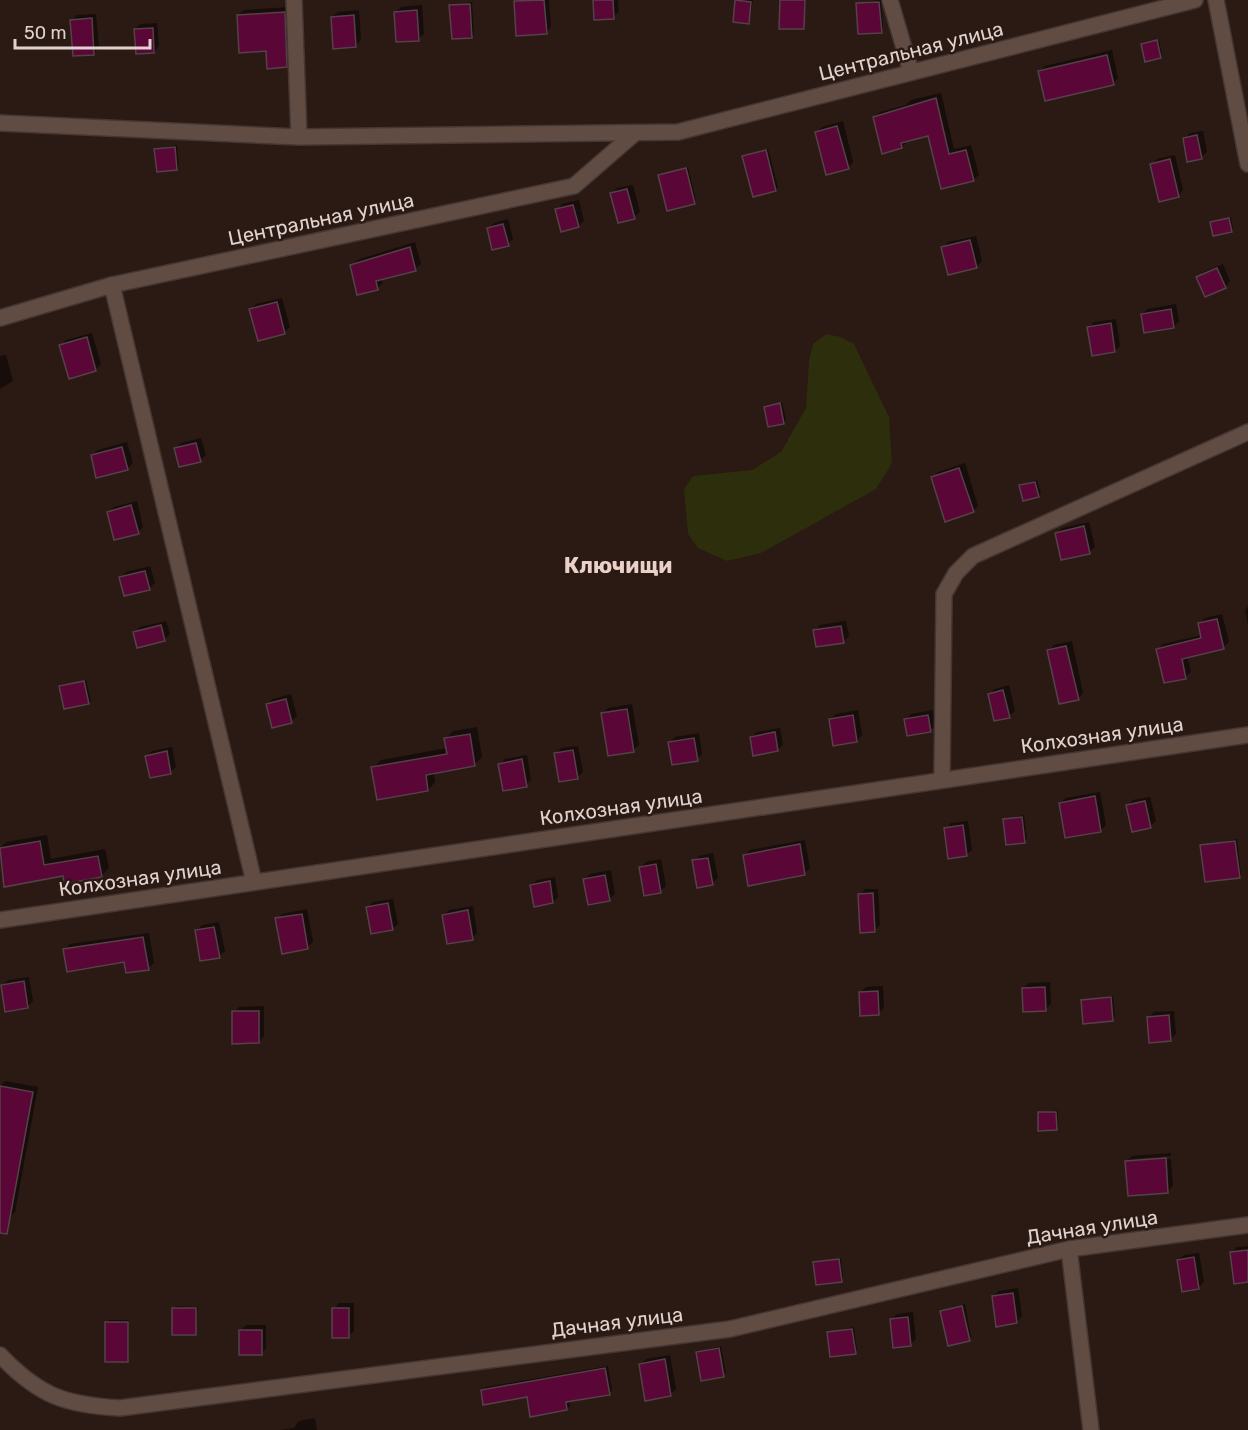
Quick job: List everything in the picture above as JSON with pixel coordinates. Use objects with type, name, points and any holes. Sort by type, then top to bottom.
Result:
[{"type":"street","points":[[294,0],[299,137]]},
{"type":"street","points":[[890,0],[911,72]]},
{"type":"street","name":"Центральная улица","points":[[0,123],[299,137],[678,132],[1195,0]]},
{"type":"street","points":[[1216,0],[1248,164]]},
{"type":"street","name":"Центральная улица","points":[[0,318],[112,285],[574,186],[635,133]]},
{"type":"street","points":[[112,285],[254,882]]},
{"type":"street","points":[[942,780],[944,594],[956,573],[973,556],[1248,432]]},
{"type":"street","name":"Колхозная улица","points":[[0,920],[1248,735]]},
{"type":"street","name":"Дачная улица","points":[[0,1355],[20,1377],[46,1394],[83,1406],[120,1408],[730,1329],[1069,1249],[1248,1225]]},
{"type":"street","points":[[1069,1249],[1091,1430]]},
{"type":"green space","points":[[826,334],[841,337],[854,344],[889,417],[892,463],[876,489],[761,553],[727,561],[698,548],[688,534],[684,489],[693,476],[752,470],[781,452],[806,408],[809,361],[813,344]]},
{"type":"building","points":[[544,0],[547,34],[516,36],[514,1]]},
{"type":"building","points":[[593,0],[613,0],[614,19],[594,20]]},
{"type":"building","points":[[735,0],[751,2],[749,24],[733,22]]},
{"type":"building","points":[[780,0],[805,0],[804,29],[779,29]]},
{"type":"building","points":[[879,2],[882,33],[858,34],[856,3]]},
{"type":"building","points":[[470,4],[472,38],[452,39],[449,5]]},
{"type":"building","points":[[417,10],[419,41],[396,42],[394,12]]},
{"type":"building","points":[[285,12],[287,67],[267,69],[266,51],[239,53],[237,15]]},
{"type":"building","points":[[354,15],[356,47],[333,49],[331,17]]},
{"type":"building","points":[[92,18],[94,55],[73,56],[70,20]]},
{"type":"building","points":[[153,28],[154,53],[136,54],[134,29]]},
{"type":"building","points":[[1157,40],[1161,58],[1145,62],[1141,44]]},
{"type":"building","points":[[1107,55],[1114,85],[1045,101],[1038,71]]},
{"type":"building","points":[[936,98],[949,154],[966,150],[974,181],[941,189],[928,136],[901,143],[902,148],[882,154],[873,117]]},
{"type":"building","points":[[837,126],[849,169],[826,175],[815,132]]},
{"type":"building","points":[[1197,135],[1202,159],[1187,162],[1183,138]]},
{"type":"building","points":[[175,147],[177,170],[157,172],[154,149]]},
{"type":"building","points":[[766,150],[776,191],[753,197],[742,156]]},
{"type":"building","points":[[1170,159],[1179,197],[1159,202],[1150,164]]},
{"type":"building","points":[[686,168],[695,204],[667,211],[658,175]]},
{"type":"building","points":[[627,189],[635,219],[618,223],[610,193]]},
{"type":"building","points":[[573,205],[579,227],[561,232],[555,209]]},
{"type":"building","points":[[1229,218],[1232,232],[1213,236],[1210,222]]},
{"type":"building","points":[[503,224],[509,246],[492,250],[487,228]]},
{"type":"building","points":[[970,240],[977,268],[948,275],[941,247]]},
{"type":"building","points":[[410,247],[416,271],[376,281],[378,290],[357,295],[350,265]]},
{"type":"building","points":[[1217,268],[1226,288],[1205,297],[1196,277]]},
{"type":"building","points":[[277,302],[285,334],[258,341],[249,309]]},
{"type":"building","points":[[1171,309],[1174,328],[1144,333],[1141,314]]},
{"type":"building","points":[[1111,323],[1115,352],[1092,356],[1087,327]]},
{"type":"building","points":[[87,337],[96,371],[69,379],[59,345]]},
{"type":"building","points":[[780,403],[784,424],[768,427],[764,407]]},
{"type":"building","points":[[196,443],[201,462],[179,467],[174,448]]},
{"type":"building","points":[[122,447],[128,470],[96,478],[91,455]]},
{"type":"building","points":[[959,468],[974,512],[945,522],[931,477]]},
{"type":"building","points":[[1035,482],[1039,497],[1023,501],[1019,485]]},
{"type":"building","points":[[131,505],[139,534],[114,540],[107,512]]},
{"type":"building","points":[[1084,526],[1090,554],[1061,560],[1055,533]]},
{"type":"building","points":[[145,571],[150,590],[124,596],[119,577]]},
{"type":"building","points":[[1217,619],[1224,649],[1182,659],[1186,679],[1164,683],[1156,649],[1201,638],[1198,623]]},
{"type":"building","points":[[161,625],[165,641],[137,648],[133,632]]},
{"type":"building","points":[[841,626],[844,643],[816,647],[813,630]]},
{"type":"building","points":[[1066,646],[1079,700],[1059,704],[1047,650]]},
{"type":"building","points":[[84,681],[89,704],[64,709],[59,686]]},
{"type":"building","points":[[1003,690],[1010,718],[994,721],[988,694]]},
{"type":"building","points":[[286,699],[292,723],[272,728],[266,704]]},
{"type":"building","points":[[627,709],[634,752],[608,756],[601,713]]},
{"type":"building","points":[[853,715],[857,742],[833,746],[829,719]]},
{"type":"building","points":[[928,715],[931,732],[907,736],[904,719]]},
{"type":"building","points":[[775,732],[778,751],[753,756],[750,737]]},
{"type":"building","points":[[470,734],[475,766],[426,775],[428,791],[377,800],[371,767],[447,754],[444,738]]},
{"type":"building","points":[[694,738],[698,761],[672,765],[668,742]]},
{"type":"building","points":[[573,750],[578,779],[559,782],[554,753]]},
{"type":"building","points":[[167,751],[171,774],[150,778],[145,756]]},
{"type":"building","points":[[522,759],[527,787],[503,791],[498,764]]},
{"type":"building","points":[[1095,796],[1101,832],[1065,838],[1059,803]]},
{"type":"building","points":[[1145,801],[1151,828],[1132,832],[1126,805]]},
{"type":"building","points":[[1022,817],[1025,843],[1006,845],[1003,819]]},
{"type":"building","points":[[963,825],[967,856],[948,859],[944,828]]},
{"type":"building","points":[[40,841],[44,865],[98,856],[102,877],[64,884],[63,876],[4,887],[0,848]]},
{"type":"building","points":[[1235,841],[1240,878],[1205,882],[1200,845]]},
{"type":"building","points":[[800,844],[805,875],[748,886],[743,855]]},
{"type":"building","points":[[708,858],[713,885],[697,888],[692,860]]},
{"type":"building","points":[[656,864],[661,893],[644,896],[639,867]]},
{"type":"building","points":[[605,875],[610,901],[588,905],[583,879]]},
{"type":"building","points":[[550,881],[553,903],[534,907],[530,885]]},
{"type":"building","points":[[873,893],[875,932],[860,933],[858,894]]},
{"type":"building","points":[[388,903],[393,930],[371,934],[366,907]]},
{"type":"building","points":[[468,910],[473,940],[447,944],[442,915]]},
{"type":"building","points":[[302,914],[308,949],[282,954],[275,918]]},
{"type":"building","points":[[214,927],[220,958],[200,961],[195,930]]},
{"type":"building","points":[[143,937],[149,970],[126,973],[124,962],[67,972],[63,949]]},
{"type":"building","points":[[24,981],[28,1008],[5,1012],[1,985]]},
{"type":"building","points":[[1045,987],[1046,1011],[1023,1012],[1022,988]]},
{"type":"building","points":[[878,991],[879,1015],[860,1016],[859,992]]},
{"type":"building","points":[[1111,997],[1113,1021],[1083,1024],[1081,1000]]},
{"type":"building","points":[[232,1011],[259,1011],[259,1043],[232,1044]]},
{"type":"building","points":[[1169,1015],[1171,1041],[1149,1043],[1147,1017]]},
{"type":"building","points":[[0,1086],[33,1092],[7,1234],[0,1233]]},
{"type":"building","points":[[1038,1112],[1056,1112],[1057,1130],[1038,1131]]},
{"type":"building","points":[[1166,1158],[1168,1193],[1128,1196],[1125,1161]]},
{"type":"building","points":[[1248,1250],[1248,1282],[1234,1284],[1230,1252]]},
{"type":"building","points":[[1194,1257],[1199,1289],[1182,1292],[1177,1260]]},
{"type":"building","points":[[839,1259],[842,1282],[816,1285],[813,1262]]},
{"type":"building","points":[[1013,1293],[1017,1323],[996,1327],[992,1296]]},
{"type":"building","points":[[962,1306],[970,1341],[948,1346],[940,1311]]},
{"type":"building","points":[[172,1308],[196,1308],[196,1335],[172,1335]]},
{"type":"building","points":[[332,1308],[349,1308],[349,1338],[332,1338]]},
{"type":"building","points":[[908,1317],[911,1346],[893,1348],[890,1319]]},
{"type":"building","points":[[105,1322],[128,1322],[128,1362],[105,1362]]},
{"type":"building","points":[[852,1329],[856,1354],[830,1357],[827,1332]]},
{"type":"building","points":[[239,1330],[262,1330],[262,1355],[239,1355]]},
{"type":"building","points":[[719,1348],[724,1377],[701,1381],[696,1352]]},
{"type":"building","points":[[665,1359],[671,1396],[645,1401],[639,1364]]},
{"type":"building","points":[[605,1368],[610,1395],[566,1402],[567,1410],[530,1417],[527,1397],[483,1405],[481,1390]]},
{"type":"district","name":"Ключищи","points":[[618,565]]}]
